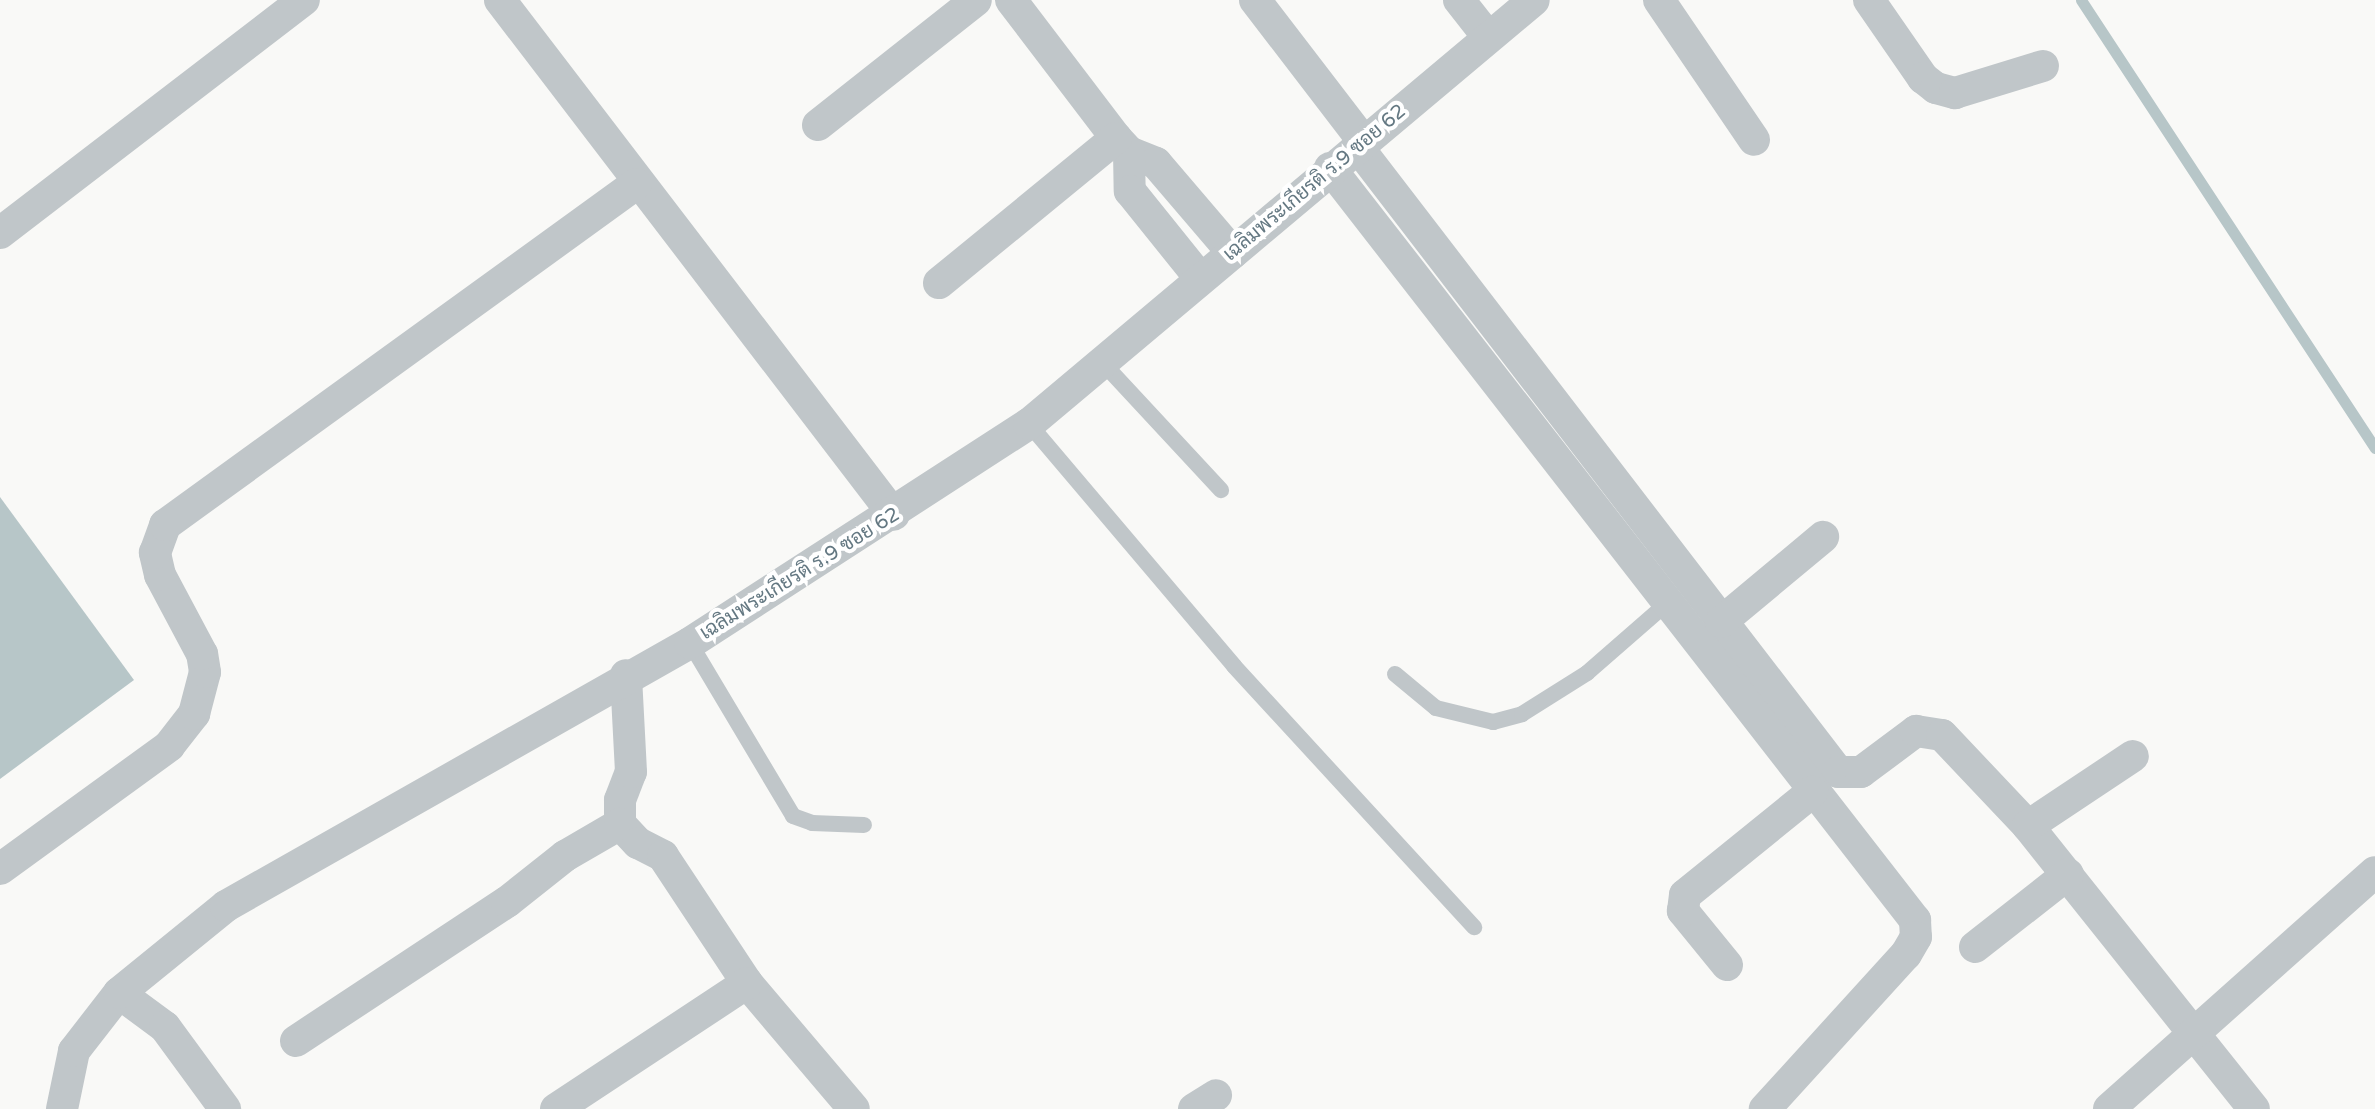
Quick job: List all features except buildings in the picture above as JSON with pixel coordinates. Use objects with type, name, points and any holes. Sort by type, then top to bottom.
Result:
[{"type":"street","points":[[0,233],[304,0]]},
{"type":"street","points":[[500,0],[636,184],[894,515]]},
{"type":"street","points":[[818,125],[976,0]]},
{"type":"street","points":[[1011,0],[1122,145],[1156,163],[1233,253]]},
{"type":"street","points":[[1255,0],[1721,622],[1838,772],[1861,772],[1916,731],[1929,730],[1952,744],[2068,874],[2254,1109]]},
{"type":"street","points":[[1459,0],[1488,37]]},
{"type":"street","name":"เฉลิมพระเกียรติ ร.9 ซอย 62","points":[[62,1109],[74,1051],[119,993],[226,906],[626,675],[690,643],[894,515],[1029,424],[1330,168],[1534,0]]},
{"type":"street","points":[[1659,0],[1754,140]]},
{"type":"street","points":[[1869,0],[1923,78],[1936,88],[1955,93],[2043,66]]},
{"type":"street","points":[[1122,145],[1130,191],[1200,278]]},
{"type":"street","points":[[939,283],[1122,145]]},
{"type":"street","points":[[1330,168],[1812,792],[1915,920],[1916,937],[1765,1109]]},
{"type":"street","points":[[0,869],[169,746],[194,714],[205,672],[202,654],[160,575],[155,553],[165,525],[636,184]]},
{"type":"street","points":[[1721,622],[1823,537]]},
{"type":"street","points":[[626,675],[631,772],[620,800],[620,824],[638,843],[663,856],[747,983],[854,1109]]},
{"type":"street","points":[[2028,826],[2133,756]]},
{"type":"street","points":[[1727,965],[1683,911],[1685,895],[1812,792]]},
{"type":"street","points":[[296,1041],[507,902],[565,856],[620,824]]},
{"type":"street","points":[[2109,1109],[2375,872]]},
{"type":"street","points":[[1975,947],[2068,874]]},
{"type":"street","points":[[556,1109],[747,983]]},
{"type":"street","points":[[119,993],[165,1027],[225,1109]]},
{"type":"lane","points":[[1102,362],[1221,490]]},
{"type":"lane","points":[[1029,424],[1234,666],[1474,927]]},
{"type":"lane","points":[[1395,674],[1436,708],[1493,722],[1522,714],[1587,673],[1666,604]]},
{"type":"lane","points":[[690,643],[793,816],[812,823],[864,825]]},
{"type":"shaded area","points":[[0,497],[134,680],[0,779]]},
{"type":"waterway","points":[[2081,0],[2375,448]]}]
